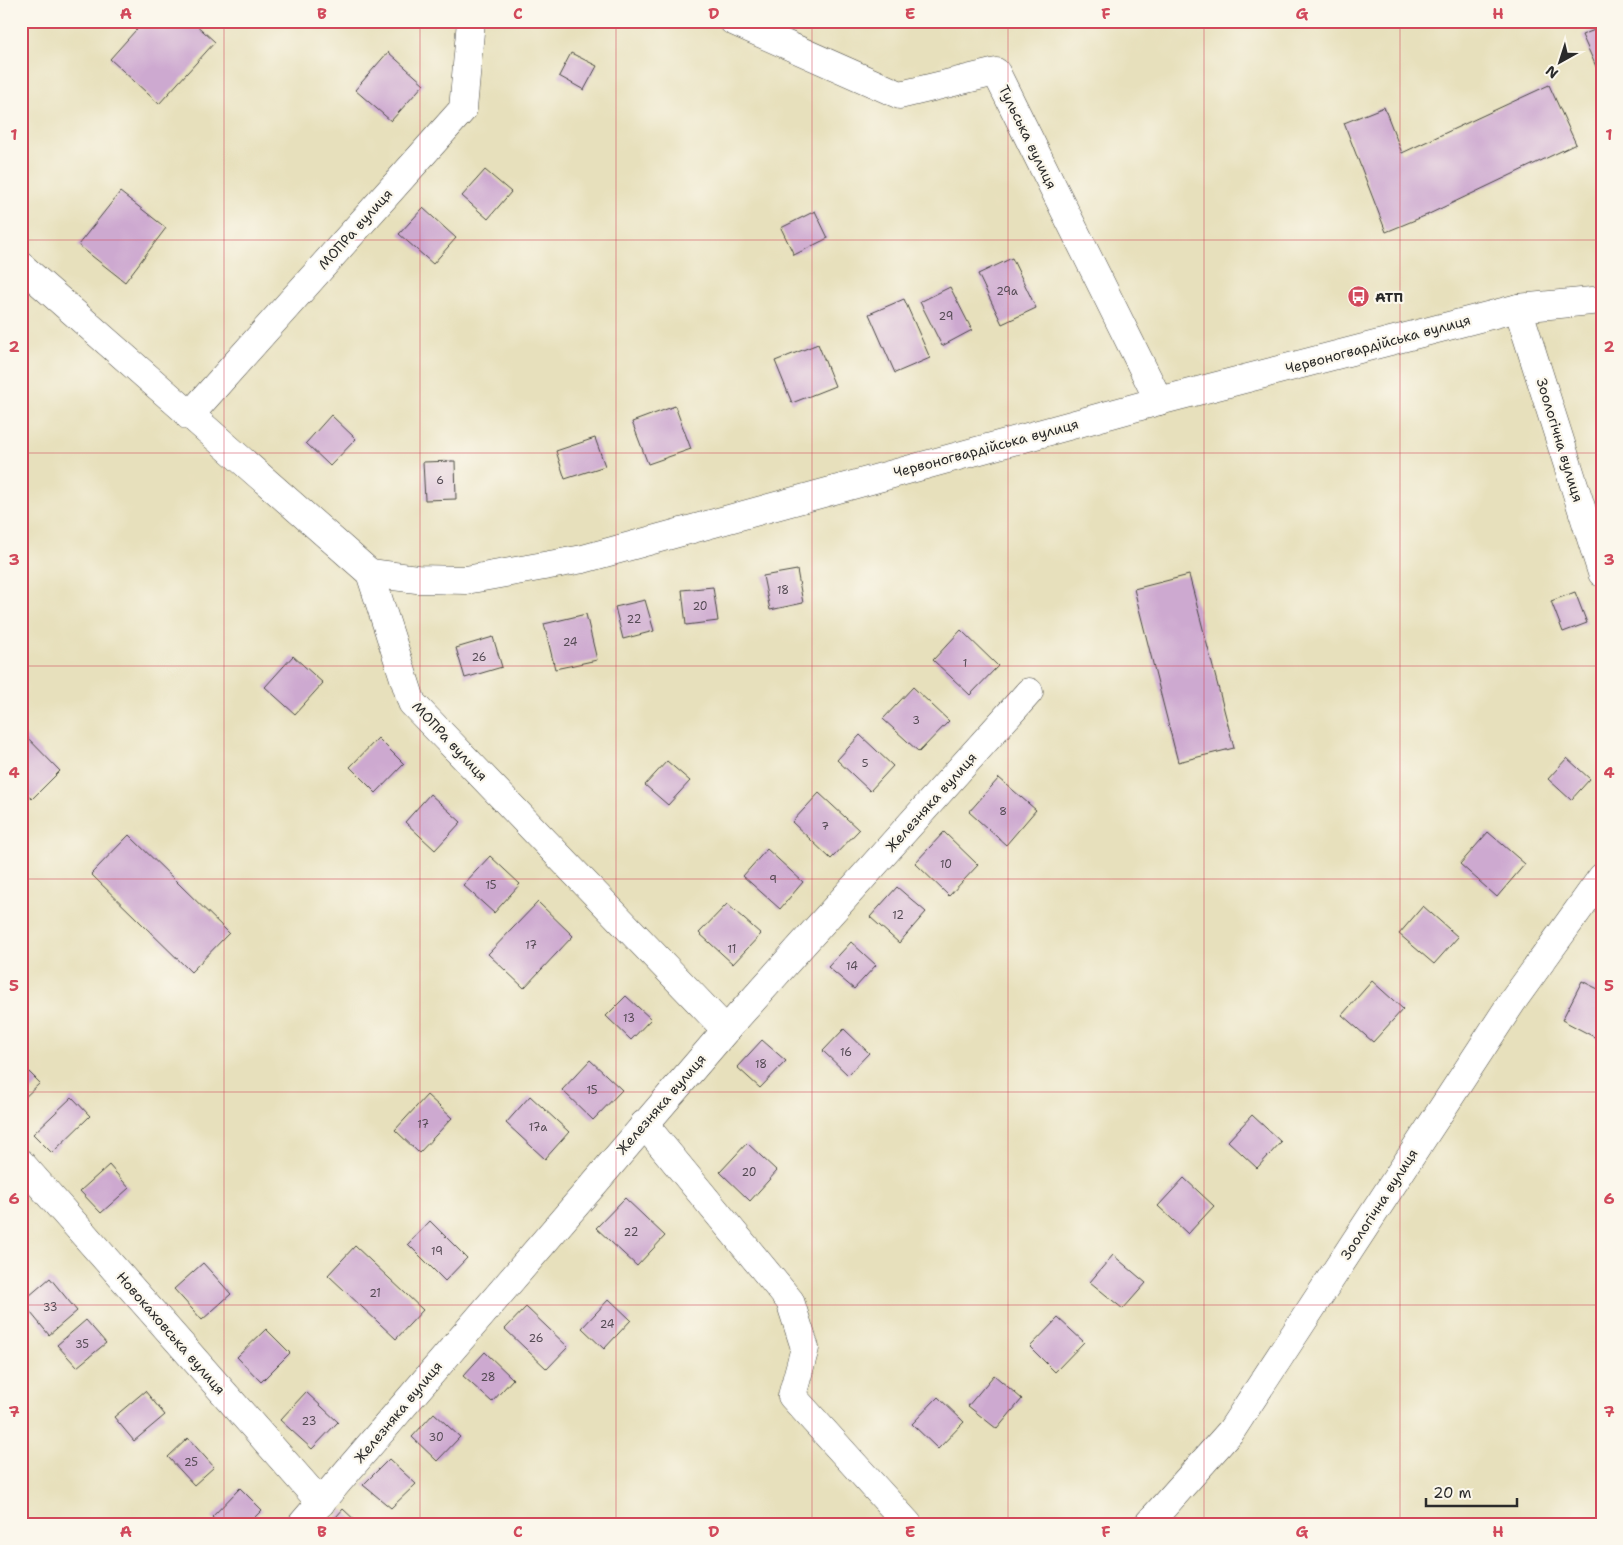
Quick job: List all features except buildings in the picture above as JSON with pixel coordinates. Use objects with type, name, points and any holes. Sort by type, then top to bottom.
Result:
[{"type":"street","name":"МОПРа вулиця","points":[[189,416],[463,108],[471,21]]},
{"type":"street","name":"Тульська вулиця","points":[[732,21],[900,96],[996,72],[1159,401]]},
{"type":"street","points":[[21,266],[189,416],[370,573]]},
{"type":"street","name":"Червоногвардійська вулиця","points":[[370,573],[417,580],[466,580],[583,559],[1159,401],[1518,308],[1602,300]]},
{"type":"street","name":"Зоологічна вулиця","points":[[1518,308],[1602,573]]},
{"type":"street","name":"МОПРа вулиця","points":[[370,573],[412,703],[726,1030]]},
{"type":"street","name":"Железняка вулиця","points":[[302,1524],[726,1030],[1029,692]]},
{"type":"street","name":"Зоологічна вулиця","points":[[1148,1524],[1231,1430],[1512,1002],[1602,877]]},
{"type":"street","points":[[644,1124],[790,1301],[805,1348],[792,1396],[908,1524]]},
{"type":"street","name":"Новокаховська вулиця","points":[[21,1163],[321,1503]]},
{"type":"place","name":"АТП","points":[[1359,297]]}]
